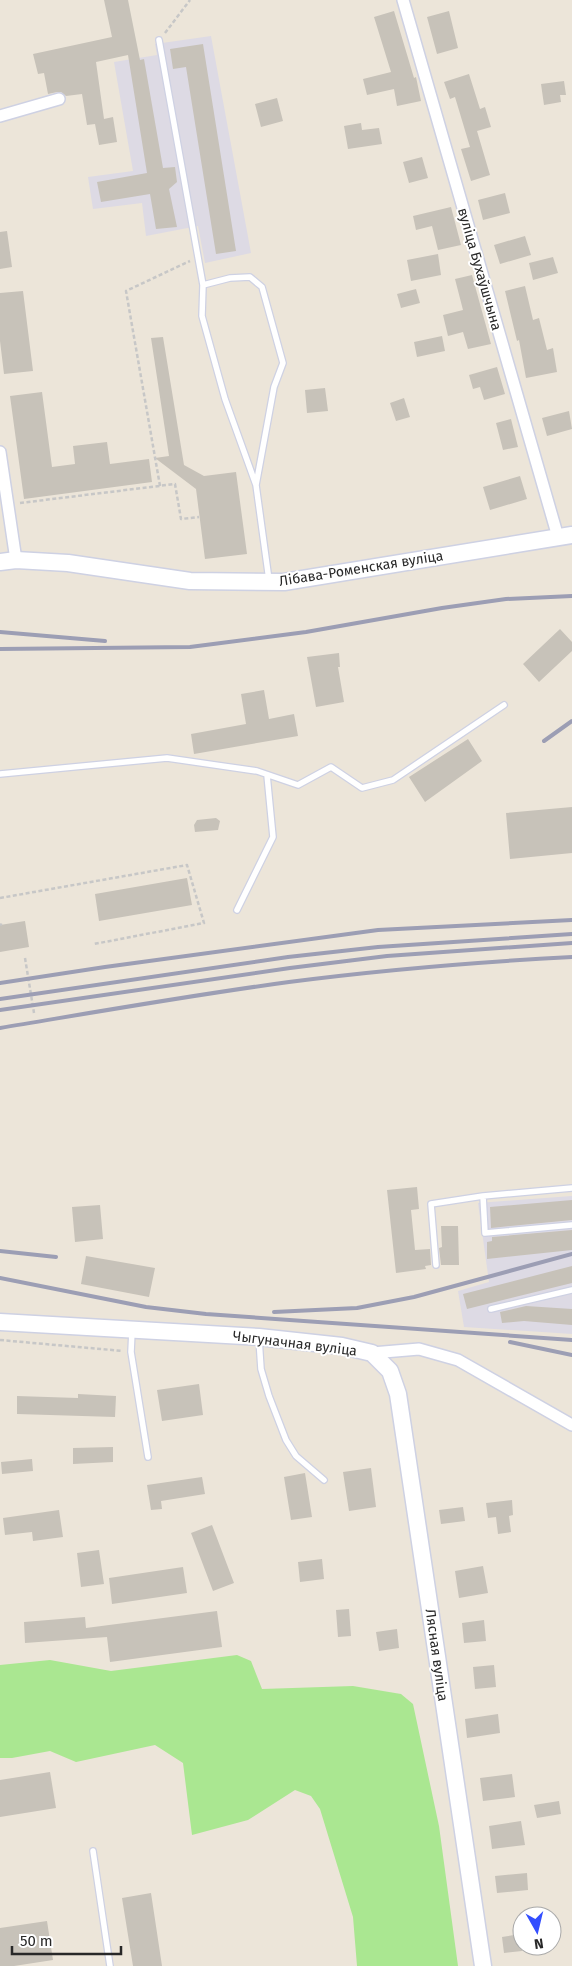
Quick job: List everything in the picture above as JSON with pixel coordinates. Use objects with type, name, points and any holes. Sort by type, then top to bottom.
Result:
[{"type":"main road","name":"Лібава-Роменская вуліца","points":[[8,561],[68,563],[190,581],[284,582],[565,536]]},
{"type":"main road","name":"Чыгуначная вуліца","points":[[0,1322],[259,1337],[342,1346],[372,1354]]},
{"type":"main road","name":"Лясная вуліца","points":[[372,1354],[390,1371],[398,1394],[483,1966]]},
{"type":"street","name":"вуліца Бухаўшчына","points":[[403,0],[565,536]]},
{"type":"street","points":[[0,116],[59,99]]},
{"type":"street","points":[[0,452],[8,561]]},
{"type":"street","name":"Чыгуначная вуліца","points":[[372,1354],[418,1349],[458,1360],[572,1425]]},
{"type":"lane","points":[[159,40],[203,285],[202,316],[225,399],[256,486],[269,582]]},
{"type":"lane","points":[[203,285],[230,278],[250,277],[262,287],[283,363],[274,387],[256,486]]},
{"type":"lane","points":[[0,779],[0,774],[167,758],[257,771],[298,785],[331,767],[362,788],[392,780],[504,705]]},
{"type":"lane","points":[[237,910],[273,837],[266,774]]},
{"type":"lane","points":[[436,1264],[431,1204],[482,1196],[572,1188]]},
{"type":"lane","points":[[482,1196],[485,1233],[572,1225]]},
{"type":"lane","points":[[491,1308],[572,1290]]},
{"type":"lane","points":[[132,1329],[131,1352],[148,1457]]},
{"type":"lane","points":[[259,1337],[261,1369],[286,1440],[296,1456],[324,1480]]},
{"type":"lane","points":[[92,1851],[110,1966]]},
{"type":"path","points":[[159,40],[190,0]]},
{"type":"path","points":[[160,486],[126,291],[198,257]]},
{"type":"path","points":[[20,510],[19,503],[175,484],[181,519],[200,517]]},
{"type":"path","points":[[0,898],[187,865],[204,923],[94,944]]},
{"type":"path","points":[[25,958],[34,1013]]},
{"type":"path","points":[[0,1340],[131,1352]]},
{"type":"shaded area","points":[[211,36],[251,253],[205,263],[198,226],[146,236],[142,203],[93,209],[88,177],[133,171],[114,62],[157,55],[155,44]]},
{"type":"shaded area","points":[[572,1196],[572,1334],[464,1327],[458,1291],[489,1282],[478,1203]]},
{"type":"green space","points":[[237,1655],[251,1661],[262,1689],[353,1686],[401,1694],[413,1704],[439,1826],[458,1966],[357,1966],[353,1917],[320,1809],[311,1796],[295,1790],[248,1820],[192,1835],[183,1763],[155,1745],[76,1762],[50,1751],[12,1758],[0,1758],[0,1665],[50,1660],[111,1671]]},
{"type":"building","points":[[104,0],[128,0],[140,60],[144,59],[163,168],[175,167],[177,182],[169,189],[177,227],[156,229],[150,194],[101,202],[97,182],[147,173],[128,55],[96,62],[104,119],[113,117],[117,142],[99,145],[95,124],[87,125],[82,94],[66,96],[61,92],[57,92],[48,94],[44,73],[38,74],[33,54],[112,37]]},
{"type":"building","points":[[394,11],[414,78],[416,77],[421,101],[397,106],[394,89],[367,95],[363,79],[391,72],[374,17]]},
{"type":"building","points":[[449,11],[458,48],[437,54],[427,17]]},
{"type":"building","points":[[203,44],[236,251],[216,254],[186,67],[173,69],[170,49]]},
{"type":"building","points":[[469,74],[480,109],[485,107],[491,127],[477,131],[490,175],[471,181],[461,149],[470,147],[455,97],[450,99],[444,82]]},
{"type":"building","points":[[564,81],[566,95],[560,95],[561,102],[544,105],[541,84]]},
{"type":"building","points":[[277,98],[283,121],[261,127],[255,104]]},
{"type":"building","points":[[361,123],[362,130],[379,128],[382,144],[348,149],[344,126]]},
{"type":"building","points":[[422,157],[428,178],[409,183],[403,162]]},
{"type":"building","points":[[505,193],[510,213],[483,220],[478,200]]},
{"type":"building","points":[[451,207],[461,245],[438,250],[432,226],[416,230],[413,216]]},
{"type":"building","points":[[7,231],[12,267],[0,269],[0,232]]},
{"type":"building","points":[[525,236],[531,255],[500,264],[494,245]]},
{"type":"building","points":[[438,254],[441,275],[411,281],[407,260]]},
{"type":"building","points":[[553,257],[558,273],[533,280],[529,263]]},
{"type":"building","points":[[472,275],[491,344],[468,349],[463,332],[448,336],[443,315],[463,310],[455,279]]},
{"type":"building","points":[[525,286],[533,320],[539,318],[547,350],[553,348],[557,372],[526,378],[519,340],[517,341],[505,291]]},
{"type":"building","points":[[416,289],[420,303],[401,308],[397,294]]},
{"type":"building","points":[[23,291],[33,371],[4,374],[0,341],[0,293]]},
{"type":"building","points":[[442,336],[445,351],[417,357],[414,342]]},
{"type":"building","points":[[163,337],[184,465],[204,476],[236,472],[247,554],[205,559],[196,489],[155,458],[169,456],[151,338]]},
{"type":"building","points":[[497,367],[505,394],[484,400],[480,387],[473,389],[469,375]]},
{"type":"building","points":[[325,388],[328,411],[307,413],[305,390]]},
{"type":"building","points":[[42,392],[52,467],[75,464],[73,446],[107,442],[110,464],[149,459],[152,482],[24,499],[10,396]]},
{"type":"building","points":[[404,398],[410,417],[396,421],[390,403]]},
{"type":"building","points":[[569,411],[572,429],[547,436],[542,418]]},
{"type":"building","points":[[511,419],[518,447],[503,450],[496,423]]},
{"type":"building","points":[[520,476],[527,499],[490,510],[483,487]]},
{"type":"building","points":[[560,629],[572,642],[572,651],[539,682],[523,664]]},
{"type":"building","points":[[339,653],[340,667],[338,667],[344,702],[316,707],[307,657]]},
{"type":"building","points":[[264,690],[269,719],[294,714],[298,736],[194,754],[191,734],[246,724],[241,694]]},
{"type":"building","points":[[468,739],[482,761],[425,802],[409,777]]},
{"type":"building","points":[[572,807],[572,853],[510,859],[506,813]]},
{"type":"building","points":[[216,818],[220,821],[218,830],[195,832],[194,825],[197,820]]},
{"type":"building","points":[[187,878],[192,905],[99,921],[95,894]]},
{"type":"building","points":[[25,921],[29,947],[0,952],[0,925]]},
{"type":"building","points":[[417,1187],[419,1209],[411,1210],[415,1250],[430,1249],[431,1265],[425,1266],[426,1269],[396,1273],[387,1190]]},
{"type":"building","points":[[572,1200],[572,1220],[491,1228],[490,1207]]},
{"type":"building","points":[[100,1205],[103,1239],[75,1242],[72,1207]]},
{"type":"building","points":[[441,1226],[458,1226],[459,1265],[441,1265],[439,1248],[442,1247]]},
{"type":"building","points":[[572,1230],[572,1250],[487,1259],[487,1242],[492,1241],[492,1237]]},
{"type":"building","points":[[86,1256],[155,1268],[149,1297],[81,1284]]},
{"type":"building","points":[[572,1266],[572,1283],[467,1309],[463,1294]]},
{"type":"building","points":[[526,1306],[572,1309],[572,1325],[524,1321],[502,1323],[500,1312]]},
{"type":"building","points":[[199,1384],[203,1415],[162,1421],[157,1390]]},
{"type":"building","points":[[78,1394],[116,1396],[115,1417],[17,1414],[17,1396],[78,1398]]},
{"type":"building","points":[[113,1447],[113,1462],[73,1464],[73,1448]]},
{"type":"building","points":[[32,1459],[33,1471],[2,1474],[1,1462]]},
{"type":"building","points":[[371,1468],[376,1507],[349,1511],[343,1472]]},
{"type":"building","points":[[305,1473],[312,1517],[291,1520],[284,1477]]},
{"type":"building","points":[[202,1477],[205,1494],[161,1501],[162,1509],[151,1510],[147,1485]]},
{"type":"building","points":[[512,1500],[513,1515],[509,1516],[511,1532],[498,1534],[496,1517],[488,1518],[486,1503]]},
{"type":"building","points":[[463,1507],[465,1521],[441,1524],[439,1510]]},
{"type":"building","points":[[59,1510],[63,1537],[33,1541],[32,1532],[5,1535],[3,1518]]},
{"type":"building","points":[[212,1525],[234,1583],[213,1591],[191,1533]]},
{"type":"building","points":[[99,1550],[104,1584],[81,1587],[77,1553]]},
{"type":"building","points":[[322,1559],[324,1579],[300,1582],[298,1562]]},
{"type":"building","points":[[483,1566],[488,1593],[459,1598],[455,1571]]},
{"type":"building","points":[[183,1567],[187,1593],[112,1604],[109,1578]]},
{"type":"building","points":[[349,1609],[351,1636],[338,1637],[336,1610]]},
{"type":"building","points":[[217,1611],[222,1647],[110,1662],[107,1637],[25,1643],[24,1622],[85,1617],[86,1628]]},
{"type":"building","points":[[484,1620],[486,1641],[464,1643],[462,1623]]},
{"type":"building","points":[[397,1629],[399,1648],[379,1651],[376,1632]]},
{"type":"building","points":[[494,1665],[496,1687],[475,1689],[473,1667]]},
{"type":"building","points":[[498,1714],[500,1733],[467,1738],[465,1719]]},
{"type":"building","points":[[50,1772],[56,1808],[0,1817],[0,1780]]},
{"type":"building","points":[[512,1774],[515,1797],[483,1801],[480,1778]]},
{"type":"building","points":[[559,1801],[561,1814],[537,1818],[534,1805]]},
{"type":"building","points":[[521,1821],[525,1845],[492,1849],[489,1826]]},
{"type":"building","points":[[527,1873],[528,1890],[497,1893],[495,1876]]},
{"type":"building","points":[[151,1893],[162,1966],[133,1966],[122,1898]]},
{"type":"building","points":[[47,1921],[53,1960],[14,1966],[0,1966],[0,1928]]},
{"type":"building","points":[[512,1935],[512,1952],[504,1953],[502,1937]]},
{"type":"railway","points":[[0,649],[190,647],[306,632],[442,608],[506,599],[572,596]]},
{"type":"railway","points":[[0,632],[105,641]]},
{"type":"railway","points":[[544,741],[572,721]]},
{"type":"railway","points":[[0,983],[378,930],[572,920]]},
{"type":"railway","points":[[0,999],[288,957],[378,947],[572,934]]},
{"type":"railway","points":[[0,1010],[290,968],[387,956],[572,943]]},
{"type":"railway","points":[[0,1028],[289,982],[430,967],[572,957]]},
{"type":"railway","points":[[0,1251],[56,1257]]},
{"type":"railway","points":[[274,1312],[357,1308],[414,1297],[572,1254]]},
{"type":"railway","points":[[0,1278],[146,1307],[206,1314],[572,1340]]},
{"type":"railway","points":[[510,1342],[572,1355]]}]
